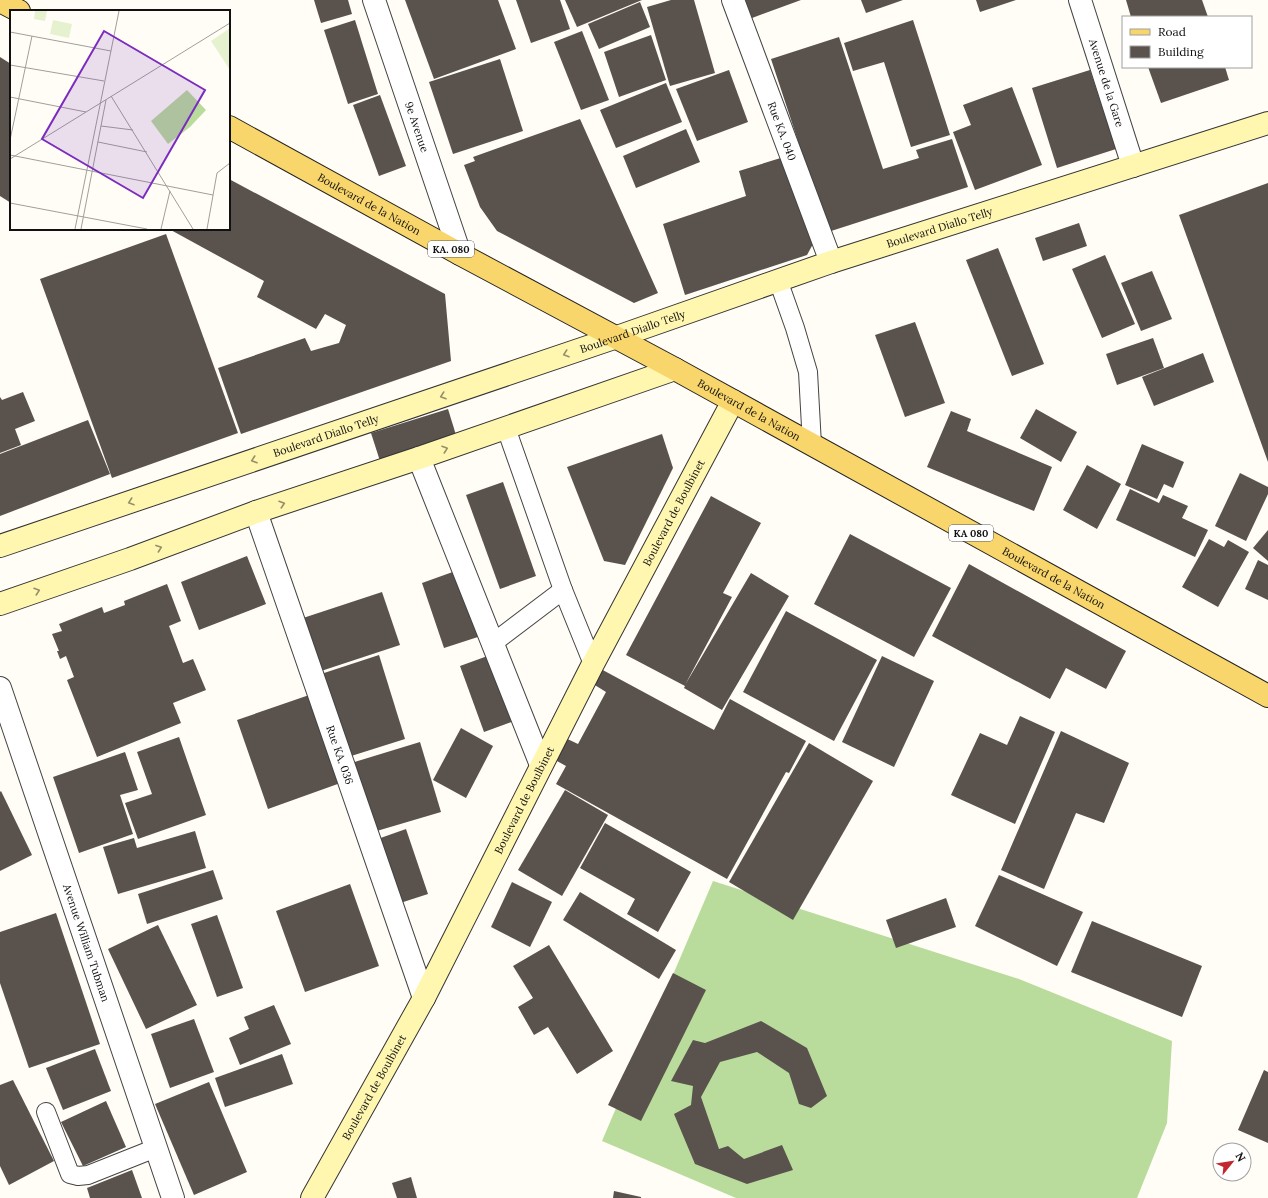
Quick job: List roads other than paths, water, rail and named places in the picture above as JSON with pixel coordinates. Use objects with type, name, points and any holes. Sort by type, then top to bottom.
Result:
[{"type":"main road","points":[[0,1],[17,10]]},
{"type":"main road","name":"Boulevard de la Nation","points":[[230,128],[460,254],[675,369],[1268,696]]},
{"type":"street","name":"9e Avenue","points":[[374,0],[460,254]]},
{"type":"street","name":"Rue KA. 040","points":[[732,0],[830,262]]},
{"type":"street","name":"Avenue de la Gare","points":[[1080,0],[1133,166]]},
{"type":"street","name":"Boulevard Diallo Telly","points":[[0,546],[616,337],[830,262],[1268,122]]},
{"type":"street","points":[[0,604],[130,559],[256,512],[419,458],[675,369]]},
{"type":"street","name":"Boulevard de Boulbinet","points":[[312,1198],[424,998],[592,664],[732,401]]},
{"type":"street","points":[[419,458],[541,765]]},
{"type":"street","name":"Rue KA. 036","points":[[256,512],[424,998]]},
{"type":"street","name":"Avenue William Tubman","points":[[0,688],[173,1198]]},
{"type":"lane","points":[[778,280],[795,328],[808,372],[812,445]]},
{"type":"lane","points":[[506,428],[563,590],[592,664]]},
{"type":"lane","points":[[493,643],[563,590]]},
{"type":"lane","points":[[46,1112],[70,1174],[78,1176],[88,1175],[156,1148]]}]
